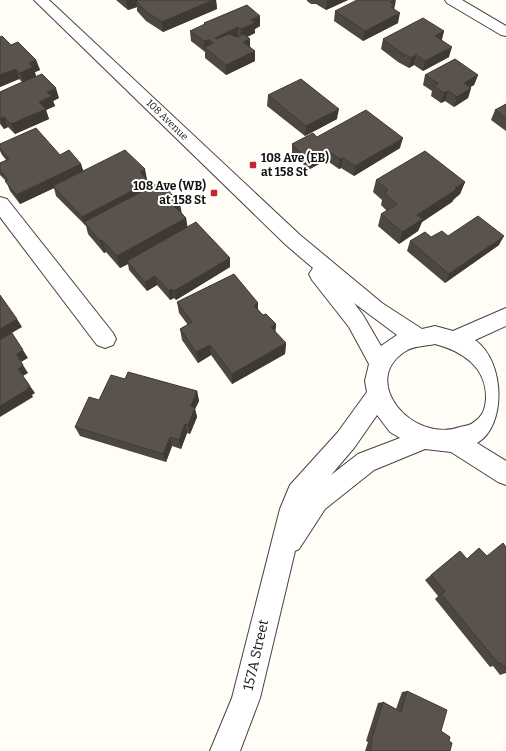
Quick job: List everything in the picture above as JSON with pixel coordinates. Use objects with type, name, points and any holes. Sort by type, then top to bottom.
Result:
[{"type":"street","name":"108 Avenue","points":[[41,0],[293,240],[374,308],[415,336]]},
{"type":"street","points":[[452,0],[506,32]]},
{"type":"street","points":[[0,204],[105,340]]},
{"type":"street","name":"108 Avenue","points":[[293,240],[356,321],[379,362]]},
{"type":"street","points":[[454,340],[506,317]]},
{"type":"street","points":[[434,335],[454,340],[468,347],[481,357],[490,369],[501,374],[502,411],[493,418],[484,430],[471,437],[455,442],[440,442],[424,439],[408,432],[394,421],[384,409],[378,395],[375,378],[379,362],[388,350],[400,341],[415,336],[434,335]]},
{"type":"street","name":"157A Street","points":[[224,751],[246,698],[279,556],[292,509],[299,493],[346,440],[378,395]]},
{"type":"street","name":"157A Street","points":[[279,556],[316,501],[330,489],[366,462],[424,439]]},
{"type":"street","points":[[455,442],[506,474]]},
{"type":"building","points":[[213,0],[162,22],[144,10],[136,1]]},
{"type":"building","points":[[357,0],[395,0],[390,2],[395,5],[391,7],[400,13],[365,31],[335,11]]},
{"type":"building","points":[[247,5],[260,16],[251,20],[255,23],[241,29],[238,27],[215,38],[217,39],[229,34],[237,37],[244,34],[250,39],[243,42],[255,51],[226,65],[204,47],[214,43],[210,40],[204,41],[190,31],[205,24],[204,23]]},
{"type":"building","points":[[423,18],[444,31],[435,36],[452,47],[425,61],[416,55],[411,58],[400,52],[383,39]]},
{"type":"building","points":[[2,36],[11,45],[18,42],[36,60],[29,63],[33,67],[20,73],[16,69],[0,75],[0,37]]},
{"type":"building","points":[[455,59],[478,75],[464,83],[471,88],[457,97],[448,91],[444,93],[433,86],[438,83],[425,75]]},
{"type":"building","points":[[42,74],[56,88],[47,92],[52,96],[39,102],[46,109],[11,124],[4,117],[0,119],[0,92]]},
{"type":"building","points":[[301,79],[339,109],[306,126],[268,95]]},
{"type":"building","points":[[506,104],[506,118],[495,110]]},
{"type":"building","points":[[366,110],[403,138],[355,166],[343,158],[340,159],[327,150],[311,159],[300,152],[292,144],[313,133],[317,137]]},
{"type":"building","points":[[36,128],[60,155],[69,150],[81,164],[16,195],[5,181],[8,180],[0,170],[0,163],[9,159],[0,148],[0,144]]},
{"type":"building","points":[[125,150],[145,169],[140,172],[149,182],[82,217],[53,186]]},
{"type":"building","points":[[425,151],[465,182],[455,188],[457,189],[417,215],[423,219],[402,232],[381,214],[397,204],[384,193],[388,190],[376,180]]},
{"type":"building","points":[[160,182],[180,203],[174,206],[186,218],[117,256],[102,240],[100,241],[84,222]]},
{"type":"building","points":[[478,216],[504,236],[449,274],[410,241],[425,232],[431,237],[442,231],[448,236]]},
{"type":"building","points":[[196,222],[230,258],[174,291],[172,289],[169,291],[155,276],[145,282],[127,261]]},
{"type":"building","points":[[234,274],[258,303],[254,306],[263,315],[266,314],[276,324],[271,327],[286,343],[232,374],[210,345],[196,352],[180,329],[192,322],[177,302]]},
{"type":"building","points":[[0,295],[17,319],[0,329]]},
{"type":"building","points":[[12,333],[23,350],[16,354],[23,365],[18,369],[30,386],[27,387],[28,389],[0,406],[0,340]]},
{"type":"building","points":[[128,372],[197,391],[191,406],[195,408],[188,425],[185,424],[179,440],[170,437],[163,454],[75,427],[89,397],[99,400],[111,375],[125,379]]},
{"type":"building","points":[[503,543],[506,547],[506,669],[501,663],[499,664],[441,594],[445,591],[431,575],[460,551],[467,559],[479,548],[487,556]]},
{"type":"building","points":[[407,691],[447,710],[441,731],[450,737],[449,741],[452,743],[450,751],[370,751],[371,741],[383,702],[401,712]]},
{"type":"place","name":"108 Ave (EB) at 158 St","points":[[253,165]]},
{"type":"place","name":"108 Ave (WB) at 158 St","points":[[214,193]]}]
